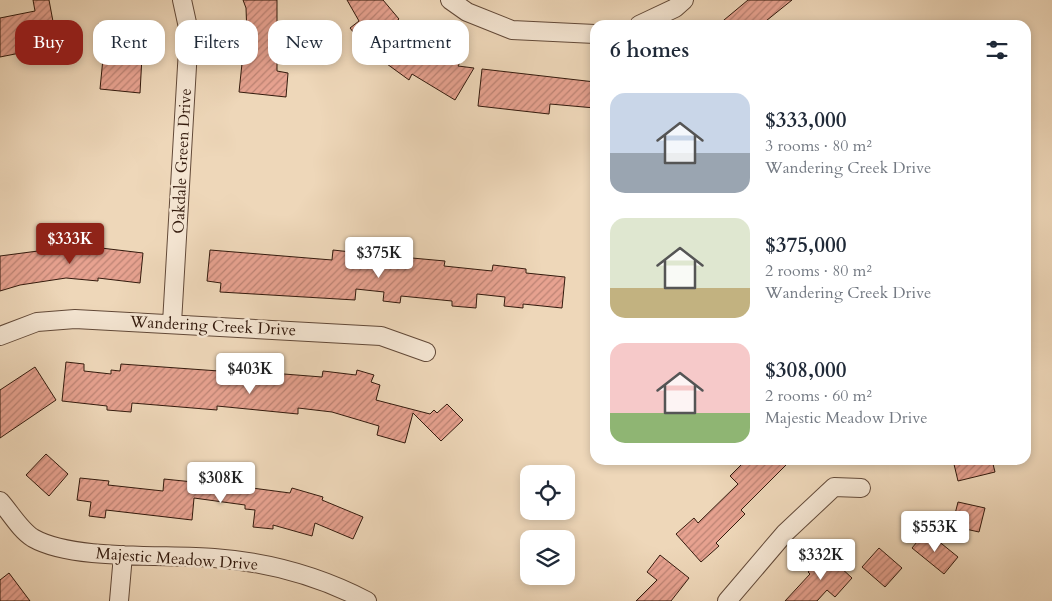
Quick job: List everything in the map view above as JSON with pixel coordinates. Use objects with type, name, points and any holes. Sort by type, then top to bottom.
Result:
[{"type":"street","name":"Oakdale Green Drive","points":[[172,323],[189,32],[182,0]]},
{"type":"street","points":[[450,0],[467,12],[512,30],[590,34]]},
{"type":"street","points":[[650,20],[675,8],[684,0]]},
{"type":"street","name":"Wandering Creek Drive","points":[[0,336],[15,328],[54,319],[172,323],[381,336],[426,352]]},
{"type":"street","points":[[727,601],[785,533],[834,487],[861,488]]},
{"type":"street","name":"Majestic Meadow Drive","points":[[0,501],[32,537],[62,550],[214,558],[253,562],[306,575],[339,587],[366,601]]},
{"type":"street","points":[[119,601],[123,554]]},
{"type":"building","points":[[33,0],[49,0],[53,20],[15,20],[15,54],[0,57],[0,18],[35,11]]},
{"type":"building","points":[[243,0],[277,0],[277,20],[268,20],[268,65],[277,65],[277,71],[288,73],[286,97],[239,92],[242,65],[258,65],[258,20],[246,20],[246,8]]},
{"type":"building","points":[[347,0],[383,0],[399,19],[398,20],[358,20]]},
{"type":"building","points":[[748,0],[792,0],[767,20],[724,20]]},
{"type":"building","points":[[102,65],[142,65],[140,93],[100,89]]},
{"type":"building","points":[[388,65],[459,65],[474,68],[455,100],[412,74],[409,80]]},
{"type":"building","points":[[482,69],[590,81],[590,108],[550,104],[549,114],[478,106]]},
{"type":"building","points":[[77,241],[101,243],[101,248],[143,253],[140,283],[98,278],[98,281],[66,278],[20,285],[0,291],[0,256],[76,246]]},
{"type":"building","points":[[210,250],[332,260],[333,250],[360,253],[360,259],[411,265],[412,258],[445,261],[444,266],[492,271],[493,265],[526,269],[526,273],[565,277],[562,308],[523,304],[523,308],[504,306],[505,297],[477,294],[476,308],[452,306],[452,301],[401,296],[400,303],[383,301],[384,292],[356,289],[355,300],[220,292],[221,283],[207,281]]},
{"type":"building","points":[[66,362],[84,364],[84,371],[111,374],[111,370],[120,371],[121,364],[322,377],[323,371],[356,375],[357,370],[374,375],[371,382],[380,385],[376,400],[430,414],[434,410],[437,413],[447,404],[463,420],[441,441],[413,413],[405,443],[377,435],[379,426],[332,412],[298,408],[298,414],[217,406],[217,410],[132,403],[131,412],[107,410],[107,406],[62,401]]},
{"type":"building","points":[[35,367],[56,400],[0,438],[0,390]]},
{"type":"building","points":[[46,454],[68,474],[49,496],[26,475]]},
{"type":"building","points":[[741,465],[786,465],[741,510],[745,514],[716,543],[719,546],[701,562],[676,534],[694,518],[698,523],[738,484],[730,476]]},
{"type":"building","points":[[954,465],[993,465],[995,472],[958,481]]},
{"type":"building","points":[[204,476],[238,481],[237,486],[290,493],[292,488],[323,497],[322,500],[363,517],[353,539],[315,523],[312,536],[273,525],[273,529],[253,527],[255,510],[245,509],[245,505],[194,498],[192,520],[106,510],[105,518],[89,516],[91,502],[77,500],[80,478],[109,481],[108,485],[163,491],[164,479],[203,483]]},
{"type":"building","points":[[958,502],[985,508],[979,532],[952,526]]},
{"type":"building","points":[[926,531],[958,557],[944,574],[912,548]]},
{"type":"building","points":[[879,548],[902,568],[885,587],[862,567]]},
{"type":"building","points":[[825,553],[852,578],[835,597],[827,590],[817,601],[785,601],[810,574],[808,572]]},
{"type":"building","points":[[660,555],[689,578],[671,601],[636,601],[657,580],[647,572]]},
{"type":"building","points":[[9,573],[30,601],[0,601],[0,580]]}]
